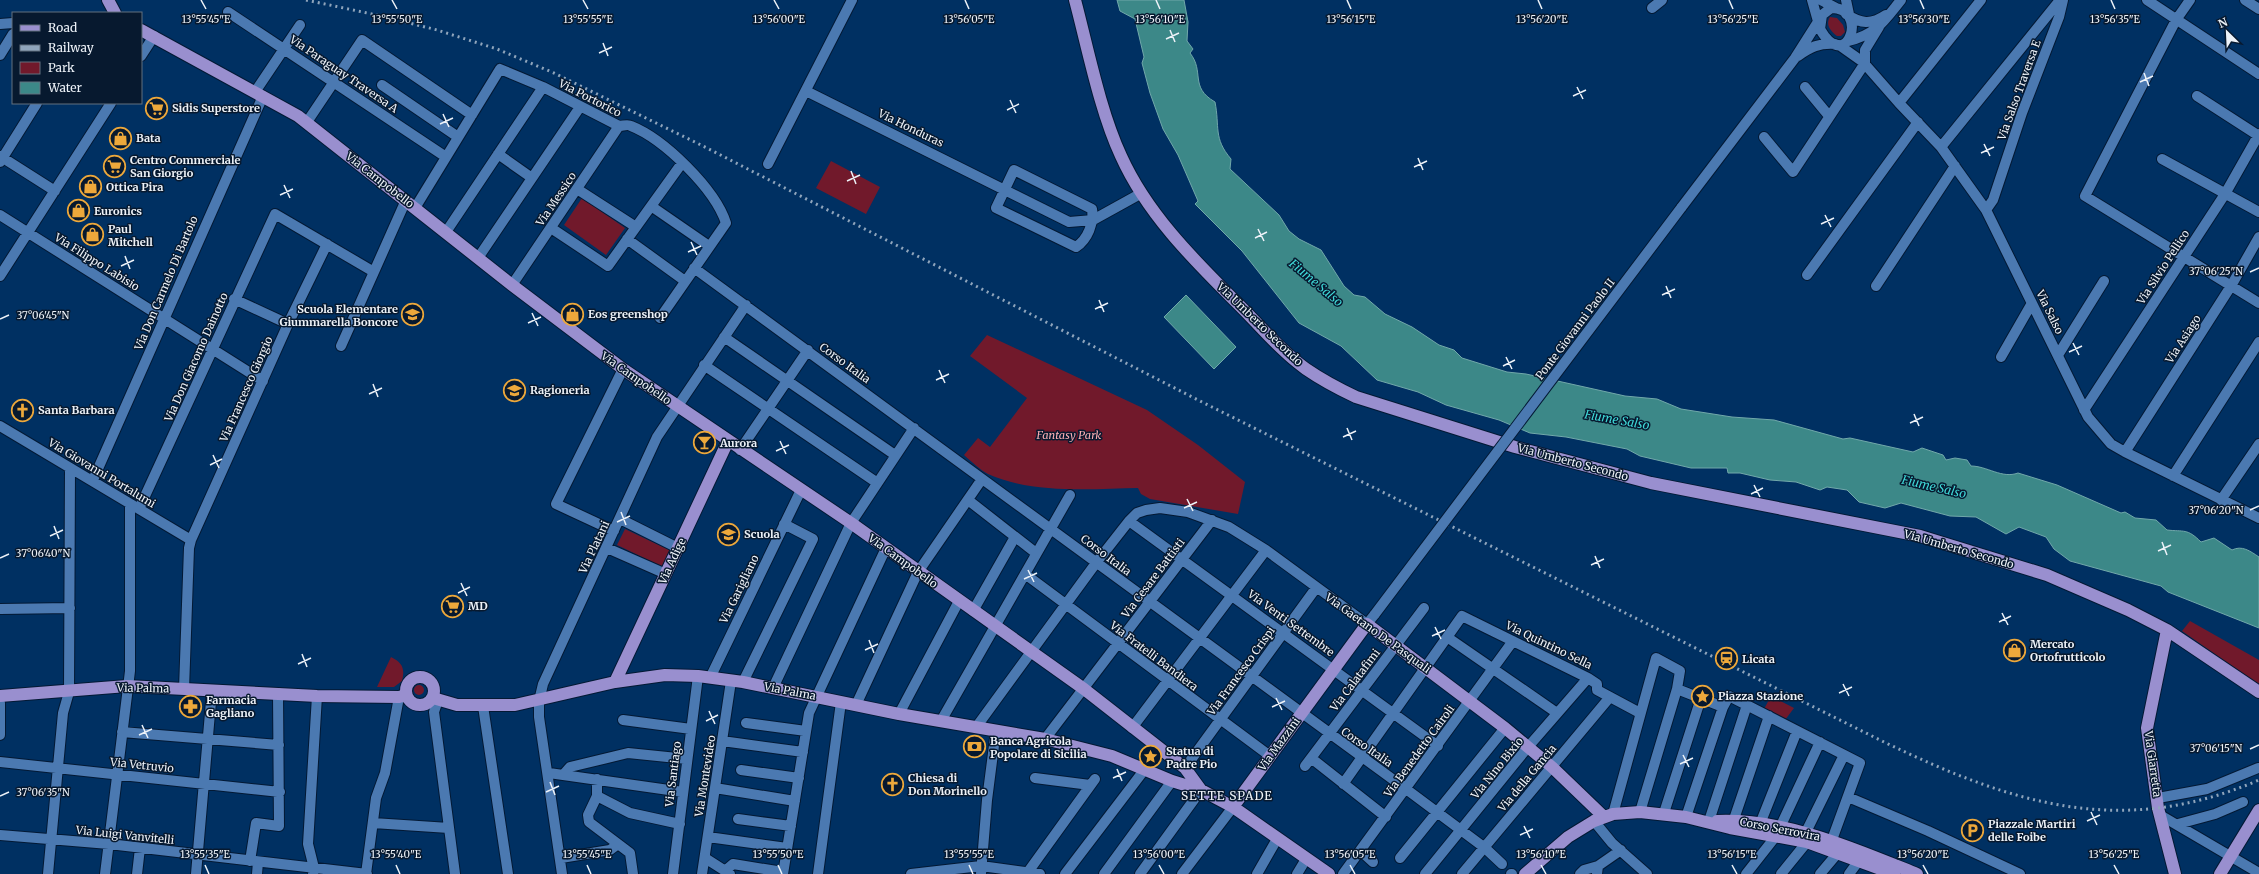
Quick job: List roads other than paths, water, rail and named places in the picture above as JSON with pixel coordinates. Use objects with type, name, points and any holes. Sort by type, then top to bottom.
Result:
[{"type":"main road","points":[[108,0],[115,12]]},
{"type":"main road","name":"Via Umberto Secondo","points":[[1075,0],[1110,128],[1120,155],[1140,194],[1194,259],[1285,352],[1306,369],[1356,397],[1516,447],[1651,483],[1920,536],[2047,575],[2128,610],[2167,630],[2259,692]]},
{"type":"main road","name":"Via Campobello","points":[[142,30],[307,122],[512,285],[623,369],[740,450],[851,523],[1084,689],[1184,768],[1202,790]]},
{"type":"main road","name":"Via Adige","points":[[616,682],[728,441]]},
{"type":"main road","name":"Via Gaetano De Pasquali","points":[[1367,624],[1471,700],[1552,767],[1603,817]]},
{"type":"main road","name":"Via Mazzini","points":[[1233,807],[1367,624]]},
{"type":"main road","name":"Via Giarretta","points":[[2167,630],[2147,728],[2160,815],[2175,874]]},
{"type":"main road","name":"Via Palma","points":[[435,699],[457,705],[515,705],[616,682],[665,675],[704,677],[774,688],[899,714],[977,726],[1046,739],[1112,756],[1172,781],[1202,790]]},
{"type":"main road","points":[[422,676],[432,683],[435,690],[435,699],[424,705],[417,705],[410,702],[403,696],[410,680],[422,676]]},
{"type":"main road","name":"Via Palma","points":[[0,696],[69,692],[127,686],[317,696],[403,696]]},
{"type":"main road","points":[[1202,790],[1233,807],[1328,874]]},
{"type":"main road","points":[[2220,874],[2259,810]]},
{"type":"main road","name":"Corso Serrovira","points":[[1525,874],[1568,837],[1603,817],[1640,812],[1664,813],[1806,837],[1862,857],[1878,867],[1917,874]]},
{"type":"main road","name":"Corso Serrovira","points":[[1732,824],[1760,824],[1778,832]]},
{"type":"street","points":[[768,164],[852,0]]},
{"type":"street","points":[[1652,8],[1662,0]]},
{"type":"street","points":[[1812,0],[1831,13],[1861,22],[1869,23],[1891,12]]},
{"type":"street","points":[[1795,58],[1831,13],[1846,0]]},
{"type":"street","points":[[1764,137],[1792,172],[1864,62],[1865,50],[1879,28],[1901,0]]},
{"type":"street","points":[[1899,103],[1981,0]]},
{"type":"street","points":[[1941,147],[2062,0]]},
{"type":"street","name":"Via Salso Traversa E","points":[[1986,210],[1993,200],[2022,113],[2059,17],[2062,0]]},
{"type":"street","points":[[2147,0],[2259,74]]},
{"type":"street","points":[[2190,0],[2176,20],[2085,196],[2183,258],[2259,303]]},
{"type":"street","points":[[2245,0],[2259,9]]},
{"type":"street","name":"Via Paraguay Traversa A","points":[[228,12],[446,157]]},
{"type":"street","points":[[1831,13],[1846,41],[1864,62]]},
{"type":"street","points":[[1831,13],[1828,40],[1846,41],[1864,62]]},
{"type":"street","points":[[0,24],[12,23]]},
{"type":"street","name":"Via Don Carmelo Di Bartolo","points":[[93,480],[164,318],[259,94],[284,49],[300,25]]},
{"type":"street","points":[[1795,58],[1809,48],[1819,44],[1864,37],[1879,28]]},
{"type":"street","points":[[0,55],[12,36]]},
{"type":"street","points":[[142,54],[154,36]]},
{"type":"street","points":[[307,122],[362,40],[472,115],[446,157],[411,204],[374,272],[341,346]]},
{"type":"street","name":"Ponte Giovanni Paolo II","points":[[1375,614],[1795,58]]},
{"type":"street","name":"Via Salso","points":[[1864,62],[1899,103],[1941,147],[1986,210],[2084,410],[2088,417],[2111,444],[2220,500],[2259,518]]},
{"type":"street","name":"Via Portorico","points":[[472,115],[500,69],[543,88],[619,126],[630,125],[662,145],[688,167],[722,211],[726,223],[710,246]]},
{"type":"street","points":[[382,85],[458,138]]},
{"type":"street","points":[[1805,87],[1828,116]]},
{"type":"street","points":[[446,232],[543,88]]},
{"type":"street","name":"Via Honduras","points":[[806,91],[1070,222],[1093,220],[1140,194]]},
{"type":"street","points":[[2197,96],[2259,135]]},
{"type":"street","points":[[36,104],[1,158],[55,191]]},
{"type":"street","points":[[0,276],[110,104]]},
{"type":"street","points":[[478,258],[580,107]]},
{"type":"street","points":[[1807,275],[1918,122]]},
{"type":"street","name":"Via Messico","points":[[512,285],[619,126]]},
{"type":"street","name":"Via Silvio Pellico","points":[[2084,410],[2225,194],[2259,135]]},
{"type":"street","points":[[498,154],[532,178]]},
{"type":"street","points":[[2162,159],[2259,212]]},
{"type":"street","points":[[551,228],[608,266],[682,163]]},
{"type":"street","points":[[1876,286],[1955,166]]},
{"type":"street","points":[[1014,170],[1092,209],[1093,220],[1082,243],[1076,247],[996,208],[1004,188],[1014,170]]},
{"type":"street","points":[[577,189],[636,227]]},
{"type":"street","points":[[651,206],[710,246],[660,318]]},
{"type":"street","name":"Via Don Giacomo Dainotto","points":[[134,506],[214,350],[234,299],[275,214],[327,244]]},
{"type":"street","name":"Via Filippo Labisio","points":[[0,215],[263,381]]},
{"type":"street","name":"Via Asiago","points":[[2125,452],[2231,286],[2259,237]]},
{"type":"street","points":[[627,239],[685,281]]},
{"type":"street","points":[[327,244],[374,272]]},
{"type":"street","name":"Via Francesco Giorgio","points":[[184,689],[188,548],[288,324],[327,244]]},
{"type":"street","name":"Corso Italia","points":[[694,268],[914,428],[1251,678],[1406,789],[1485,848],[1502,864]]},
{"type":"street","points":[[2058,355],[2104,281]]},
{"type":"street","points":[[234,299],[288,324]]},
{"type":"street","points":[[2001,357],[2032,303]]},
{"type":"street","name":"Via Platani","points":[[539,700],[552,662],[607,548],[657,438],[704,365],[746,305]]},
{"type":"street","points":[[724,336],[895,455]]},
{"type":"street","points":[[2173,476],[2259,342]]},
{"type":"street","points":[[740,450],[808,350]]},
{"type":"street","points":[[704,365],[876,482]]},
{"type":"street","points":[[614,532],[556,504],[623,369]]},
{"type":"street","name":"Via Giovanni Portalumi","points":[[0,426],[93,480],[191,540]]},
{"type":"street","points":[[774,688],[851,523],[876,482],[914,428]]},
{"type":"street","points":[[2220,500],[2259,444]]},
{"type":"street","points":[[48,874],[63,713],[69,692],[70,468]]},
{"type":"street","points":[[856,705],[918,572],[982,479]]},
{"type":"street","name":"Via Garigliano","points":[[704,677],[801,490]]},
{"type":"street","points":[[941,721],[1070,495]]},
{"type":"street","points":[[968,500],[1036,553]]},
{"type":"street","points":[[105,874],[130,671],[134,506]]},
{"type":"street","name":"Via Gaetano De Pasquali","points":[[1129,521],[1136,514],[1160,508],[1188,512],[1229,527],[1266,550],[1367,624]]},
{"type":"street","points":[[620,519],[678,548]]},
{"type":"street","name":"Via Cesare Battisti","points":[[1046,739],[1212,520]]},
{"type":"street","points":[[977,726],[1096,563],[1129,521]]},
{"type":"street","name":"Via Venti Settembre","points":[[1129,521],[1183,558],[1438,746]]},
{"type":"street","name":"Via Montevideo","points":[[702,874],[722,741],[737,682],[813,539],[784,524]]},
{"type":"street","points":[[973,611],[1015,537]]},
{"type":"street","points":[[607,548],[666,574]]},
{"type":"street","points":[[704,858],[728,872],[733,864],[783,873],[809,713],[886,548]]},
{"type":"street","points":[[1132,728],[1266,550]]},
{"type":"street","name":"Via Fratelli Bandiera","points":[[1024,574],[1270,756]]},
{"type":"street","name":"Via Francesco Crispi","points":[[1184,768],[1316,588]]},
{"type":"street","points":[[899,714],[959,600]]},
{"type":"street","points":[[0,609],[70,608]]},
{"type":"street","name":"Via Calatafimi","points":[[1305,766],[1424,608]]},
{"type":"street","name":"Via Mazzini","points":[[1367,624],[1375,614]]},
{"type":"street","name":"Via Quintino Sella","points":[[1447,637],[1462,616],[1588,678],[1597,684],[1597,690],[1640,713]]},
{"type":"street","points":[[1343,784],[1447,637],[1557,714]]},
{"type":"street","name":"Via Benedetto Cairoli","points":[[1343,874],[1438,746],[1513,641]]},
{"type":"street","points":[[1640,812],[1670,708],[1677,689],[1680,671],[1656,658],[1640,713],[1603,817],[1612,843],[1621,850],[1640,872]]},
{"type":"street","name":"Via Santiago","points":[[673,874],[680,824],[686,760],[691,729],[704,677]]},
{"type":"street","name":"Via Nino Bixio","points":[[1425,874],[1528,747],[1588,678]]},
{"type":"street","points":[[1677,689],[1723,707]]},
{"type":"street","points":[[196,874],[212,690]]},
{"type":"street","points":[[257,874],[254,861],[256,823],[279,826],[280,792],[278,693]]},
{"type":"street","points":[[313,871],[308,844],[317,696]]},
{"type":"street","points":[[367,874],[376,798],[385,773],[403,696]]},
{"type":"street","points":[[1686,817],[1723,707],[1729,696],[1860,763],[1848,797],[1836,847],[1820,874]]},
{"type":"street","name":"Via della Gancia","points":[[1462,874],[1610,697]]},
{"type":"street","points":[[1664,813],[1701,698]]},
{"type":"street","points":[[435,699],[434,712],[456,874]]},
{"type":"street","points":[[539,700],[539,717],[549,773],[562,874]]},
{"type":"street","points":[[818,874],[841,702]]},
{"type":"street","points":[[0,703],[2,708],[0,735]]},
{"type":"street","points":[[1709,821],[1746,705]]},
{"type":"street","points":[[483,706],[508,874]]},
{"type":"street","points":[[1732,824],[1769,716]]},
{"type":"street","points":[[623,720],[691,729]]},
{"type":"street","points":[[746,723],[806,731]]},
{"type":"street","points":[[1400,858],[1505,728]]},
{"type":"street","points":[[981,870],[996,730]]},
{"type":"street","points":[[1760,824],[1797,731]]},
{"type":"street","points":[[122,732],[207,740],[279,744]]},
{"type":"street","points":[[722,741],[803,752]]},
{"type":"street","points":[[1746,874],[1778,832],[1820,742]]},
{"type":"street","points":[[563,775],[570,767],[628,753],[686,760]]},
{"type":"street","points":[[1781,874],[1806,837],[1844,755]]},
{"type":"street","points":[[1311,758],[1386,817]]},
{"type":"street","name":"Via Vetruvio","points":[[0,762],[280,792]]},
{"type":"street","points":[[2158,798],[2207,789],[2258,768]]},
{"type":"street","points":[[1065,874],[1145,769]]},
{"type":"street","points":[[741,770],[799,778]]},
{"type":"street","points":[[549,773],[683,792]]},
{"type":"street","points":[[1028,872],[1093,782],[1036,778]]},
{"type":"street","points":[[597,779],[597,796],[588,814],[588,822],[630,853],[633,874]]},
{"type":"street","points":[[1104,874],[1172,781]]},
{"type":"street","points":[[715,788],[795,801]]},
{"type":"street","points":[[1140,874],[1202,790]]},
{"type":"street","points":[[597,796],[630,814],[680,824]]},
{"type":"street","points":[[1848,797],[1928,831],[2020,874]]},
{"type":"street","points":[[2178,824],[2215,814],[2243,802]]},
{"type":"street","name":"Via Mazzini","points":[[1182,874],[1233,807]]},
{"type":"street","points":[[2160,815],[2178,824],[2259,873]]},
{"type":"street","points":[[738,819],[791,826]]},
{"type":"street","points":[[373,823],[449,828]]},
{"type":"street","name":"Via Luigi Vanvitelli","points":[[0,835],[109,844],[254,861],[313,871],[367,874]]},
{"type":"street","points":[[708,837],[787,848]]},
{"type":"street","points":[[1258,874],[1277,839]]},
{"type":"street","points":[[561,858],[610,850],[618,844]]},
{"type":"street","points":[[137,874],[140,848]]},
{"type":"street","points":[[1580,874],[1584,870],[1597,870],[1621,850]]},
{"type":"street","points":[[1361,851],[1373,862]]},
{"type":"street","points":[[1849,874],[1862,857]]},
{"type":"street","points":[[1297,874],[1306,859]]},
{"type":"street","points":[[911,874],[981,870],[1040,874]]},
{"type":"water","name":"Fiume Salso","points":[[1117,0],[1184,0],[1188,22],[1187,41],[1193,49],[1190,53],[1197,67],[1202,91],[1215,102],[1219,138],[1225,152],[1231,159],[1230,169],[1279,215],[1289,231],[1299,239],[1321,250],[1344,286],[1354,295],[1365,297],[1385,314],[1412,327],[1439,345],[1454,350],[1462,358],[1507,372],[1526,374],[1625,396],[1657,399],[1681,409],[1732,417],[1774,420],[1843,439],[1850,438],[1913,452],[1922,448],[1943,455],[1946,460],[1955,458],[1967,460],[1971,466],[2006,474],[2018,473],[2057,485],[2121,513],[2125,512],[2135,518],[2156,520],[2167,530],[2182,531],[2192,534],[2201,542],[2214,538],[2232,550],[2243,548],[2259,557],[2259,628],[2168,592],[2161,586],[2070,561],[2054,549],[2046,537],[2019,527],[2006,534],[1976,517],[1950,516],[1901,503],[1885,508],[1859,502],[1847,490],[1827,487],[1820,490],[1796,482],[1770,480],[1740,473],[1728,473],[1727,468],[1691,468],[1640,456],[1627,449],[1566,437],[1530,433],[1499,420],[1446,405],[1418,392],[1377,380],[1341,346],[1299,323],[1242,251],[1195,204],[1198,201],[1178,155],[1163,129],[1150,93],[1142,63],[1144,57],[1135,19],[1120,11]]},
{"type":"water","points":[[1186,295],[1236,347],[1214,369],[1164,317]]},
{"type":"railway","points":[[306,0],[386,17],[437,30],[497,49],[554,73],[703,146],[1198,400],[1931,764],[2023,797],[2068,806],[2114,810],[2160,808],[2209,798],[2259,780]]},
{"type":"place","name":"Sidis Superstore","points":[[157,108]]},
{"type":"place","name":"Bata","points":[[120,138]]},
{"type":"place","name":"Centro Commerciale San Giorgio","points":[[115,166]]},
{"type":"place","name":"Ottica Pira","points":[[91,187]]},
{"type":"place","name":"Euronics","points":[[78,211]]},
{"type":"place","name":"Paul Mitchell","points":[[93,235]]},
{"type":"place","name":"Eos greenshop","points":[[573,314]]},
{"type":"place","name":"Scuola Elementare Giummarella Boncore","points":[[413,315]]},
{"type":"place","name":"Ragioneria","points":[[515,390]]},
{"type":"place","name":"Santa Barbara","points":[[23,410]]},
{"type":"place","name":"Aurora","points":[[704,443]]},
{"type":"place","name":"Scuola","points":[[729,534]]},
{"type":"place","name":"MD","points":[[453,606]]},
{"type":"place","name":"Mercato Ortofrutticolo","points":[[2015,650]]},
{"type":"place","name":"Licata","points":[[1726,659]]},
{"type":"place","name":"Piazza Stazione","points":[[1702,696]]},
{"type":"place","name":"Farmacia Gagliano","points":[[190,706]]},
{"type":"place","name":"Banca Agricola Popolare di Sicilia","points":[[975,747]]},
{"type":"place","name":"Statua di Padre Pio","points":[[1151,757]]},
{"type":"place","name":"Chiesa di Don Morinello","points":[[893,784]]},
{"type":"place","name":"Piazzale Martiri delle Foibe","points":[[1972,830]]},
{"type":"district","name":"SETTE SPADE","points":[[1227,796]]},
{"type":"park label","name":"Fantasy Park","points":[[1069,435]]}]
